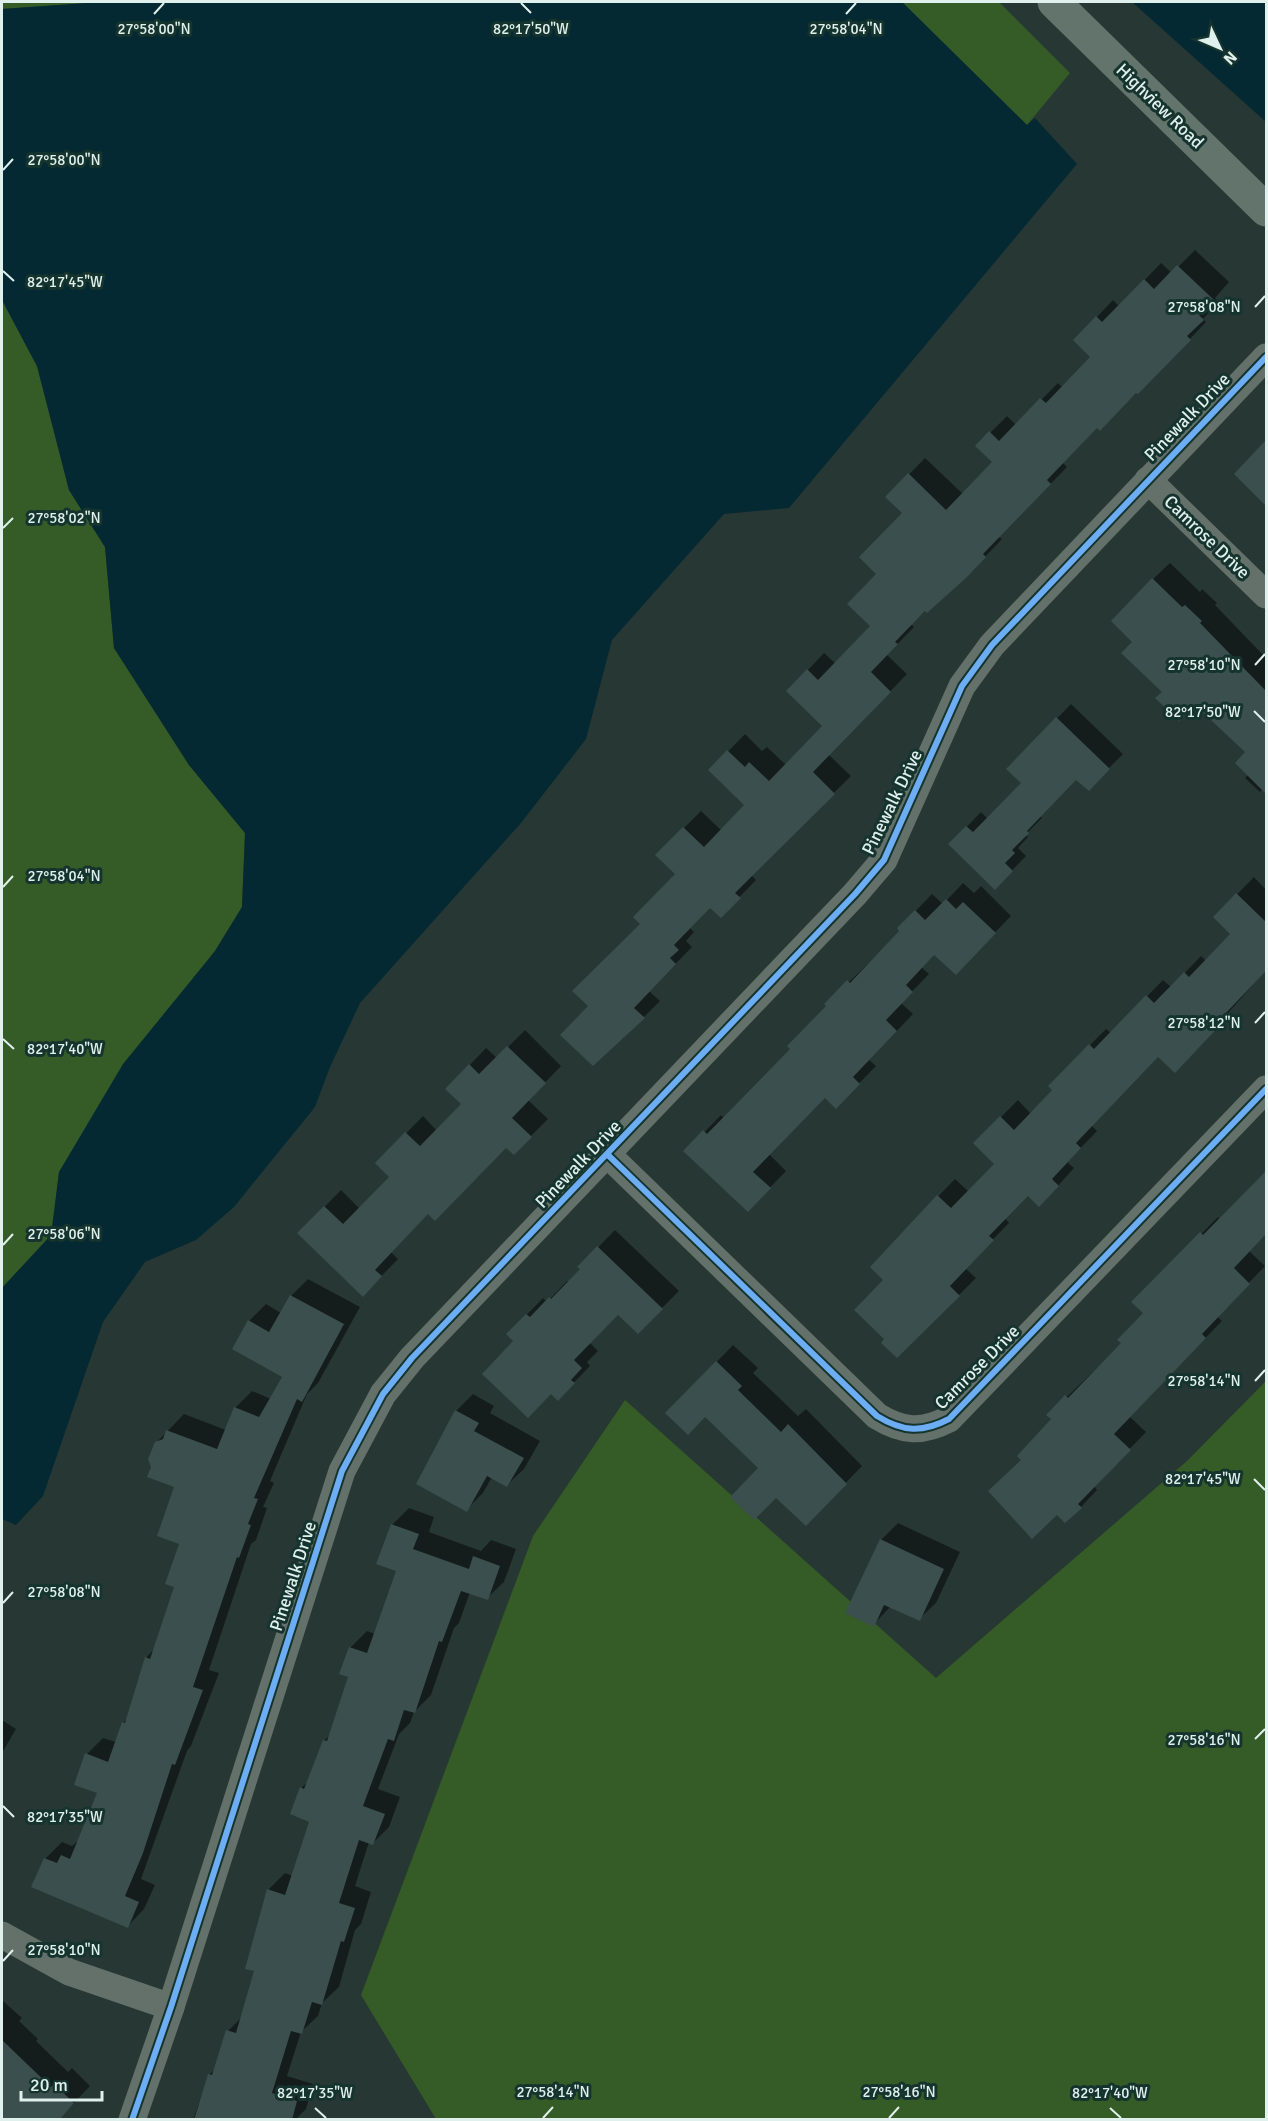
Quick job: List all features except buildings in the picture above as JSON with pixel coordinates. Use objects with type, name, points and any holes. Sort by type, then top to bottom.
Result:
[{"type":"street","name":"Highview Road","points":[[1054,2],[1266,210]]},
{"type":"street","name":"Pinewalk Drive","points":[[132,2120],[171,2007],[342,1471],[360,1433],[383,1394],[412,1358],[608,1155],[855,894],[884,860],[962,686],[992,645],[1266,357]]},
{"type":"street","name":"Camrose Drive","points":[[1148,480],[1266,595]]},
{"type":"street","name":"Camrose Drive","points":[[608,1155],[877,1416],[895,1427],[914,1430],[932,1428],[949,1419],[1266,1089]]},
{"type":"street","points":[[2,1935],[69,1972],[171,2007]]},
{"type":"green space","points":[[2,2],[102,2],[2,9]]},
{"type":"green space","points":[[902,2],[999,2],[1070,73],[1027,125]]},
{"type":"green space","points":[[2,300],[37,366],[69,490],[105,547],[114,648],[189,765],[245,833],[242,907],[215,951],[59,1172],[52,1235],[2,1288]]},
{"type":"green space","points":[[1266,1381],[1266,2119],[436,2119],[361,1995],[533,1536],[625,1400],[936,1678],[1187,1461]]},
{"type":"water","points":[[102,2],[902,2],[1027,125],[1035,118],[1077,164],[789,508],[724,514],[612,640],[586,739],[521,823],[360,1003],[330,1067],[315,1107],[234,1207],[196,1240],[145,1262],[103,1322],[43,1496],[16,1525],[2,1519],[2,1288],[51,1235],[59,1172],[123,1064],[215,951],[242,907],[245,833],[189,765],[114,648],[105,547],[69,490],[37,366],[2,300],[2,9]]},
{"type":"water","points":[[1132,2],[1266,2],[1266,122]]},
{"type":"cycle path","points":[[132,2120],[171,2007],[342,1471],[383,1394],[412,1358],[855,894],[884,860],[962,686],[992,645],[1266,357]]},
{"type":"cycle path","points":[[608,1155],[877,1416],[895,1425],[913,1429],[930,1427],[949,1419],[1266,1089]]}]
